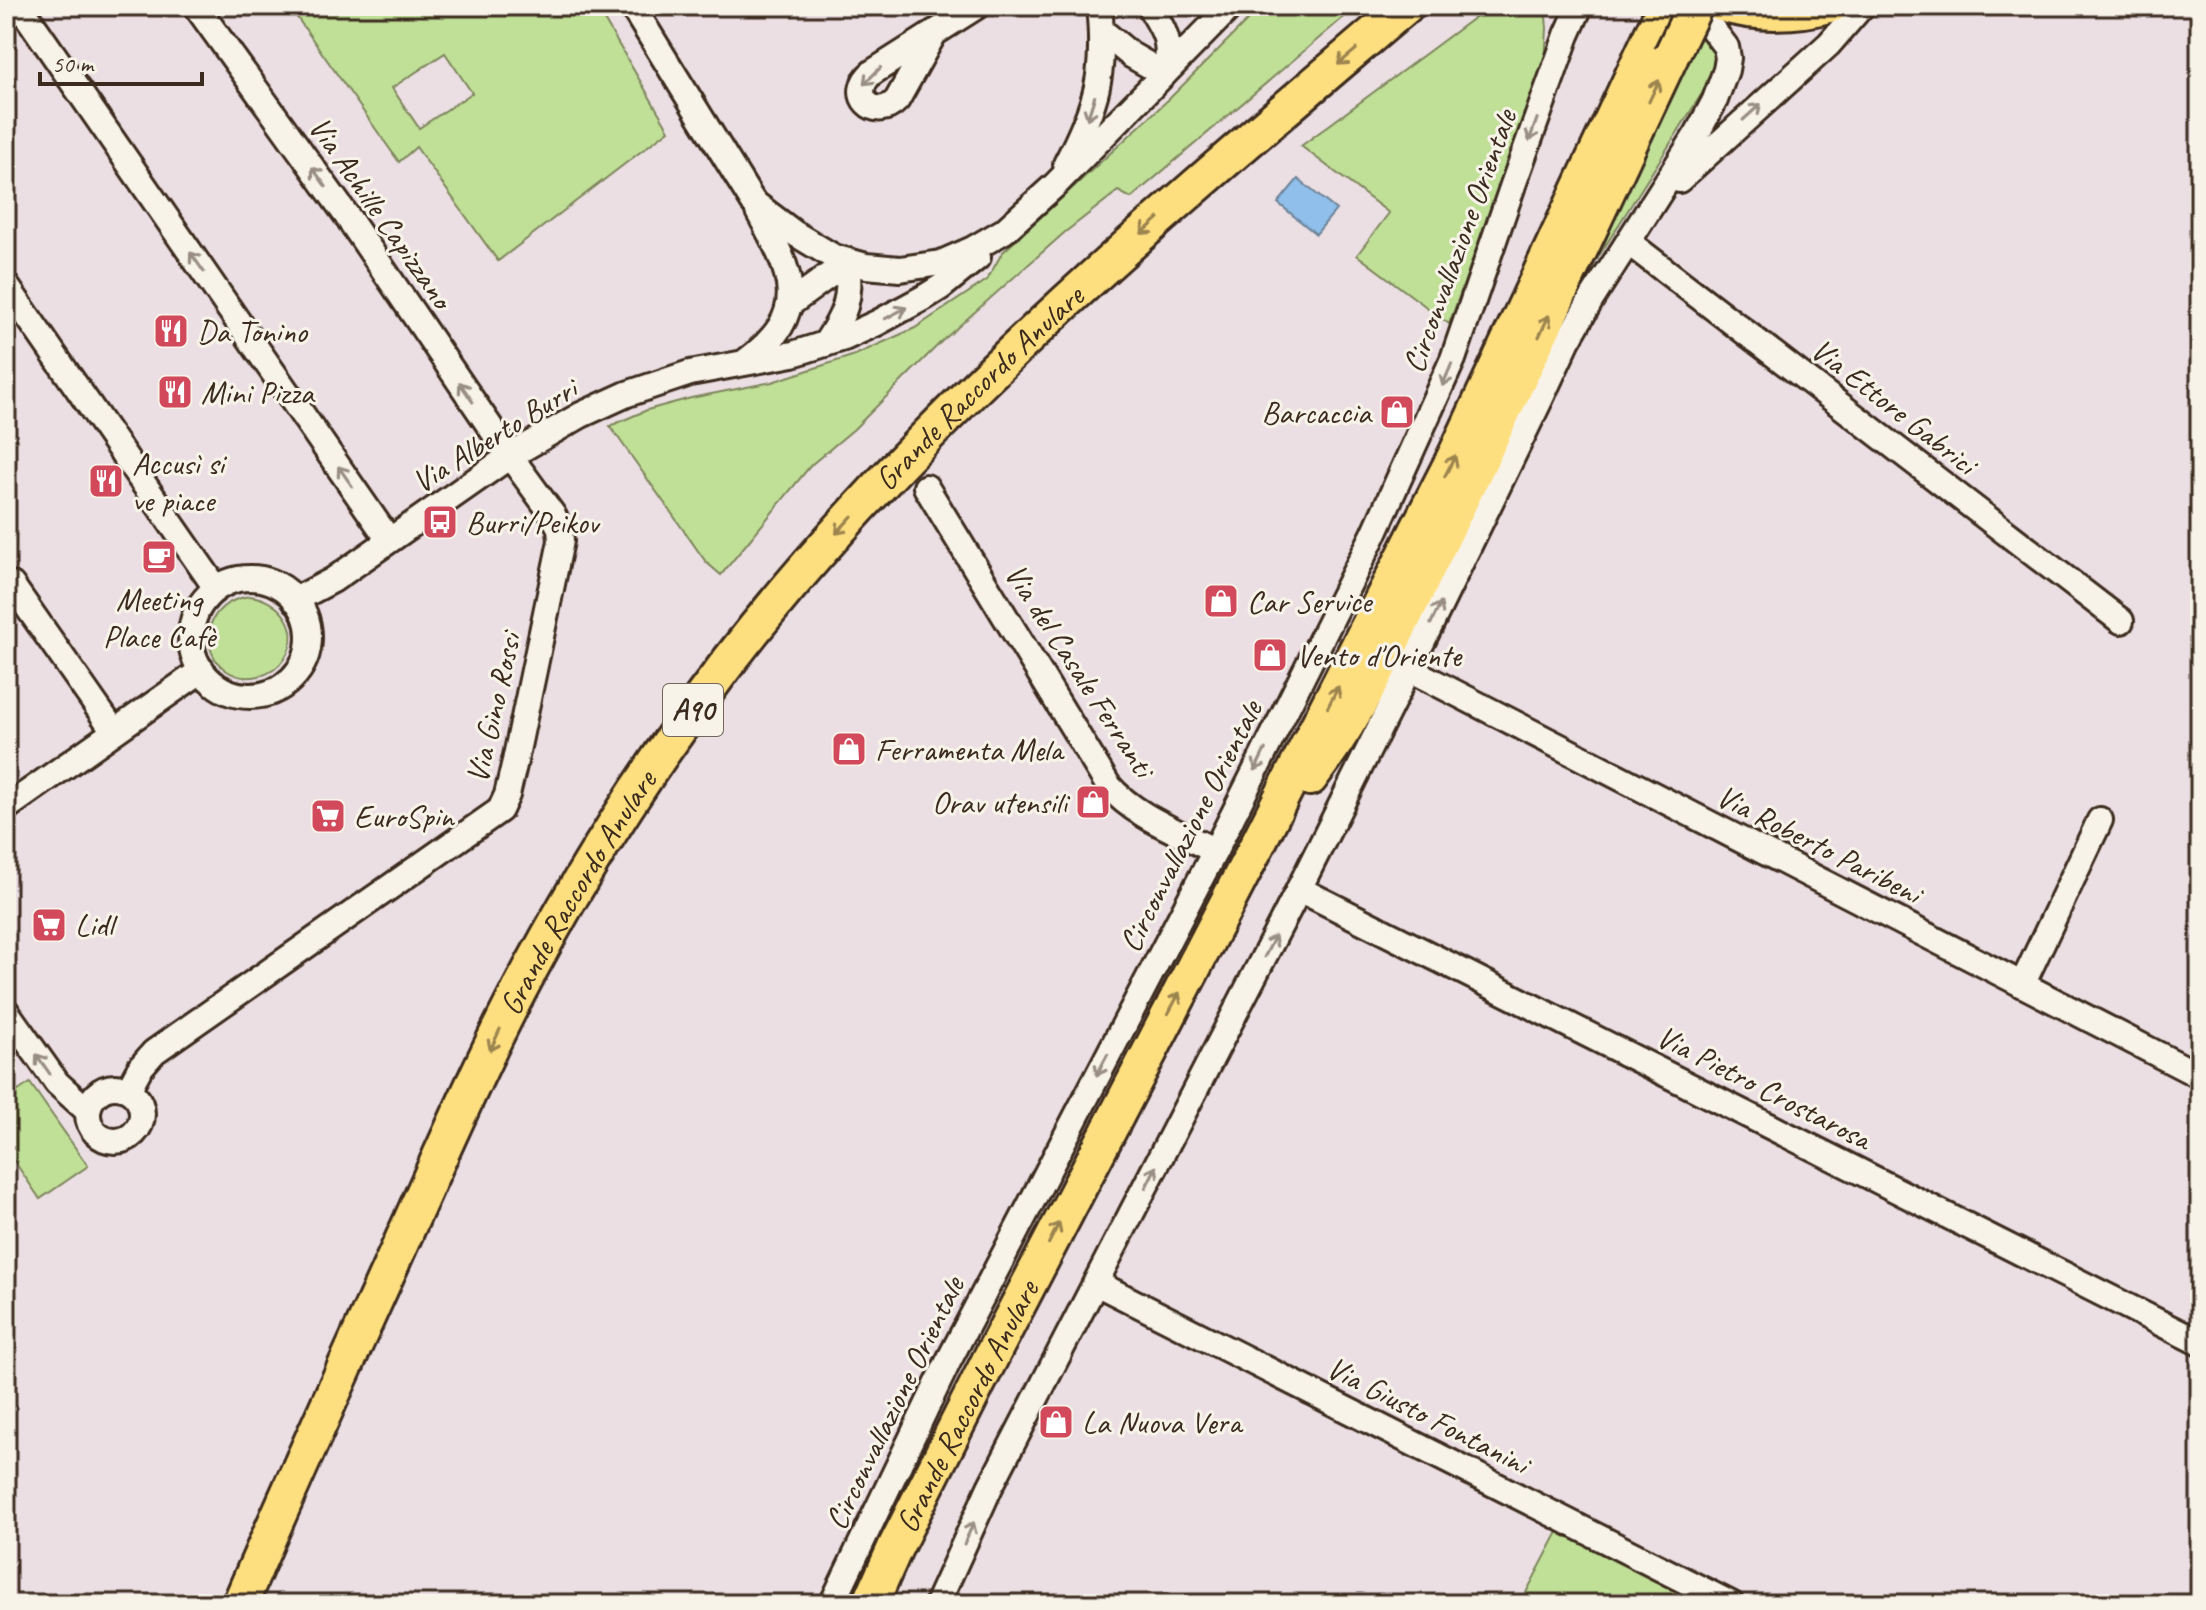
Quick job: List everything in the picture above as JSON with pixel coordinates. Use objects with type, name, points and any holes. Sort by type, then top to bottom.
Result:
[{"type":"highway","name":"Grande Raccordo Anulare","points":[[240,1604],[510,1007],[588,868],[698,703],[803,571],[897,467],[985,378],[1172,206],[1406,6]]},
{"type":"highway","points":[[1660,47],[1667,6]]},
{"type":"highway","points":[[1660,47],[1695,6]]},
{"type":"highway","name":"Grande Raccordo Anulare","points":[[870,1604],[998,1341],[1250,859],[1322,764],[1364,696],[1517,385],[1660,47]]},
{"type":"main road","points":[[1721,6],[1771,14],[1833,6]]},
{"type":"street","points":[[20,6],[389,540]]},
{"type":"street","name":"Via Achille Capizzano","points":[[196,6],[347,216],[510,456]]},
{"type":"street","points":[[935,32],[977,6]]},
{"type":"street","points":[[1055,185],[1088,120],[1095,97],[1102,61],[1099,6]]},
{"type":"street","points":[[1149,6],[1168,42],[1164,74]]},
{"type":"street","points":[[753,202],[811,245],[847,262],[900,269],[952,259],[1004,231],[1055,185],[1231,6]]},
{"type":"street","points":[[1557,6],[1559,56]]},
{"type":"street","name":"Circonvallazione Orientale","points":[[832,1604],[948,1362],[1215,851],[1374,534],[1446,378],[1559,56],[1580,6]]},
{"type":"street","points":[[937,1604],[990,1487],[1299,889],[1568,340],[1708,114],[1728,58],[1724,42],[1710,26],[1667,6]]},
{"type":"street","points":[[1654,203],[1829,44],[1862,6]]},
{"type":"street","points":[[642,10],[775,242],[787,271],[790,304]]},
{"type":"street","points":[[1102,31],[1131,55],[1164,74]]},
{"type":"street","name":"Via Alberto Burri","points":[[295,600],[333,580],[510,456],[581,415],[627,394],[690,373],[793,354],[867,328],[933,292],[1004,231]]},
{"type":"street","name":"Via Ettore Gabrici","points":[[1628,242],[2121,621]]},
{"type":"street","points":[[744,363],[775,336],[790,304],[847,262]]},
{"type":"street","points":[[825,344],[846,308],[849,294],[847,262]]},
{"type":"street","points":[[6,285],[216,588]]},
{"type":"street","name":"Via Gino Rossi","points":[[128,1090],[140,1068],[154,1052],[487,821],[504,804],[561,541],[560,528],[553,515],[510,456]]},
{"type":"street","name":"Via del Casale Ferranti","points":[[926,487],[1108,785],[1138,811],[1215,851]]},
{"type":"street","points":[[263,579],[281,587],[295,600],[305,616],[309,636],[306,655],[289,680],[273,691],[243,695],[216,685],[202,670],[191,644],[192,626],[198,609],[216,588],[234,580],[263,579]]},
{"type":"street","points":[[12,585],[114,731]]},
{"type":"street","name":"Via Roberto Paribeni","points":[[1409,669],[2200,1076]]},
{"type":"street","points":[[6,808],[202,670]]},
{"type":"street","points":[[2022,985],[2100,820]]},
{"type":"street","name":"Via Pietro Crostarosa","points":[[1299,889],[2200,1343]]},
{"type":"street","points":[[6,1011],[57,1083],[88,1111]]},
{"type":"street","points":[[120,1087],[128,1090],[140,1104],[141,1121],[137,1129],[114,1141],[98,1135],[88,1120],[90,1102],[102,1090],[120,1087]]},
{"type":"street","name":"Via Giusto Fontanini","points":[[1096,1283],[1731,1604]]},
{"type":"green space","points":[[289,6],[596,6],[669,130],[498,261],[416,147],[399,162]],"holes":[[[445,53],[472,93],[419,128],[392,88]]]},
{"type":"green space","points":[[1262,6],[1357,6],[1131,198],[1118,191],[1064,233],[941,342],[854,429],[811,465],[721,575],[706,562],[610,426],[647,410],[691,398],[772,382],[855,355],[915,328],[987,280],[1002,253],[1169,99]]},
{"type":"green space","points":[[1490,6],[1545,6],[1545,64],[1449,324],[1357,255],[1389,213],[1301,146]]},
{"type":"green space","points":[[1695,32],[1710,45],[1713,76],[1578,289]]},
{"type":"green space","points":[[250,596],[271,603],[286,618],[290,627],[290,648],[276,668],[266,674],[240,676],[226,670],[215,659],[210,644],[210,629],[216,614],[229,603]]},
{"type":"green space","points":[[30,1083],[88,1166],[40,1199],[6,1149],[6,1099]]},
{"type":"green space","points":[[1559,1530],[1705,1604],[1520,1604]]},
{"type":"water","points":[[1298,179],[1336,210],[1316,234],[1278,203]]},
{"type":"place","name":"Da Tonino","points":[[171,331]]},
{"type":"place","name":"Mini Pizza","points":[[175,392]]},
{"type":"place","name":"Barcaccia","points":[[1397,412]]},
{"type":"place","name":"Accusì si ve piace","points":[[106,481]]},
{"type":"place","name":"Burri/Peikov","points":[[440,522]]},
{"type":"place","name":"Meeting Place Cafè","points":[[159,557]]},
{"type":"place","name":"Car Service","points":[[1221,601]]},
{"type":"place","name":"Vento d'Oriente","points":[[1270,655]]},
{"type":"place","name":"Ferramenta Mela","points":[[849,749]]},
{"type":"place","name":"Orav utensili","points":[[1093,802]]},
{"type":"place","name":"EuroSpin","points":[[328,816]]},
{"type":"place","name":"Lidl","points":[[49,925]]},
{"type":"place","name":"La Nuova Vera","points":[[1056,1422]]}]
